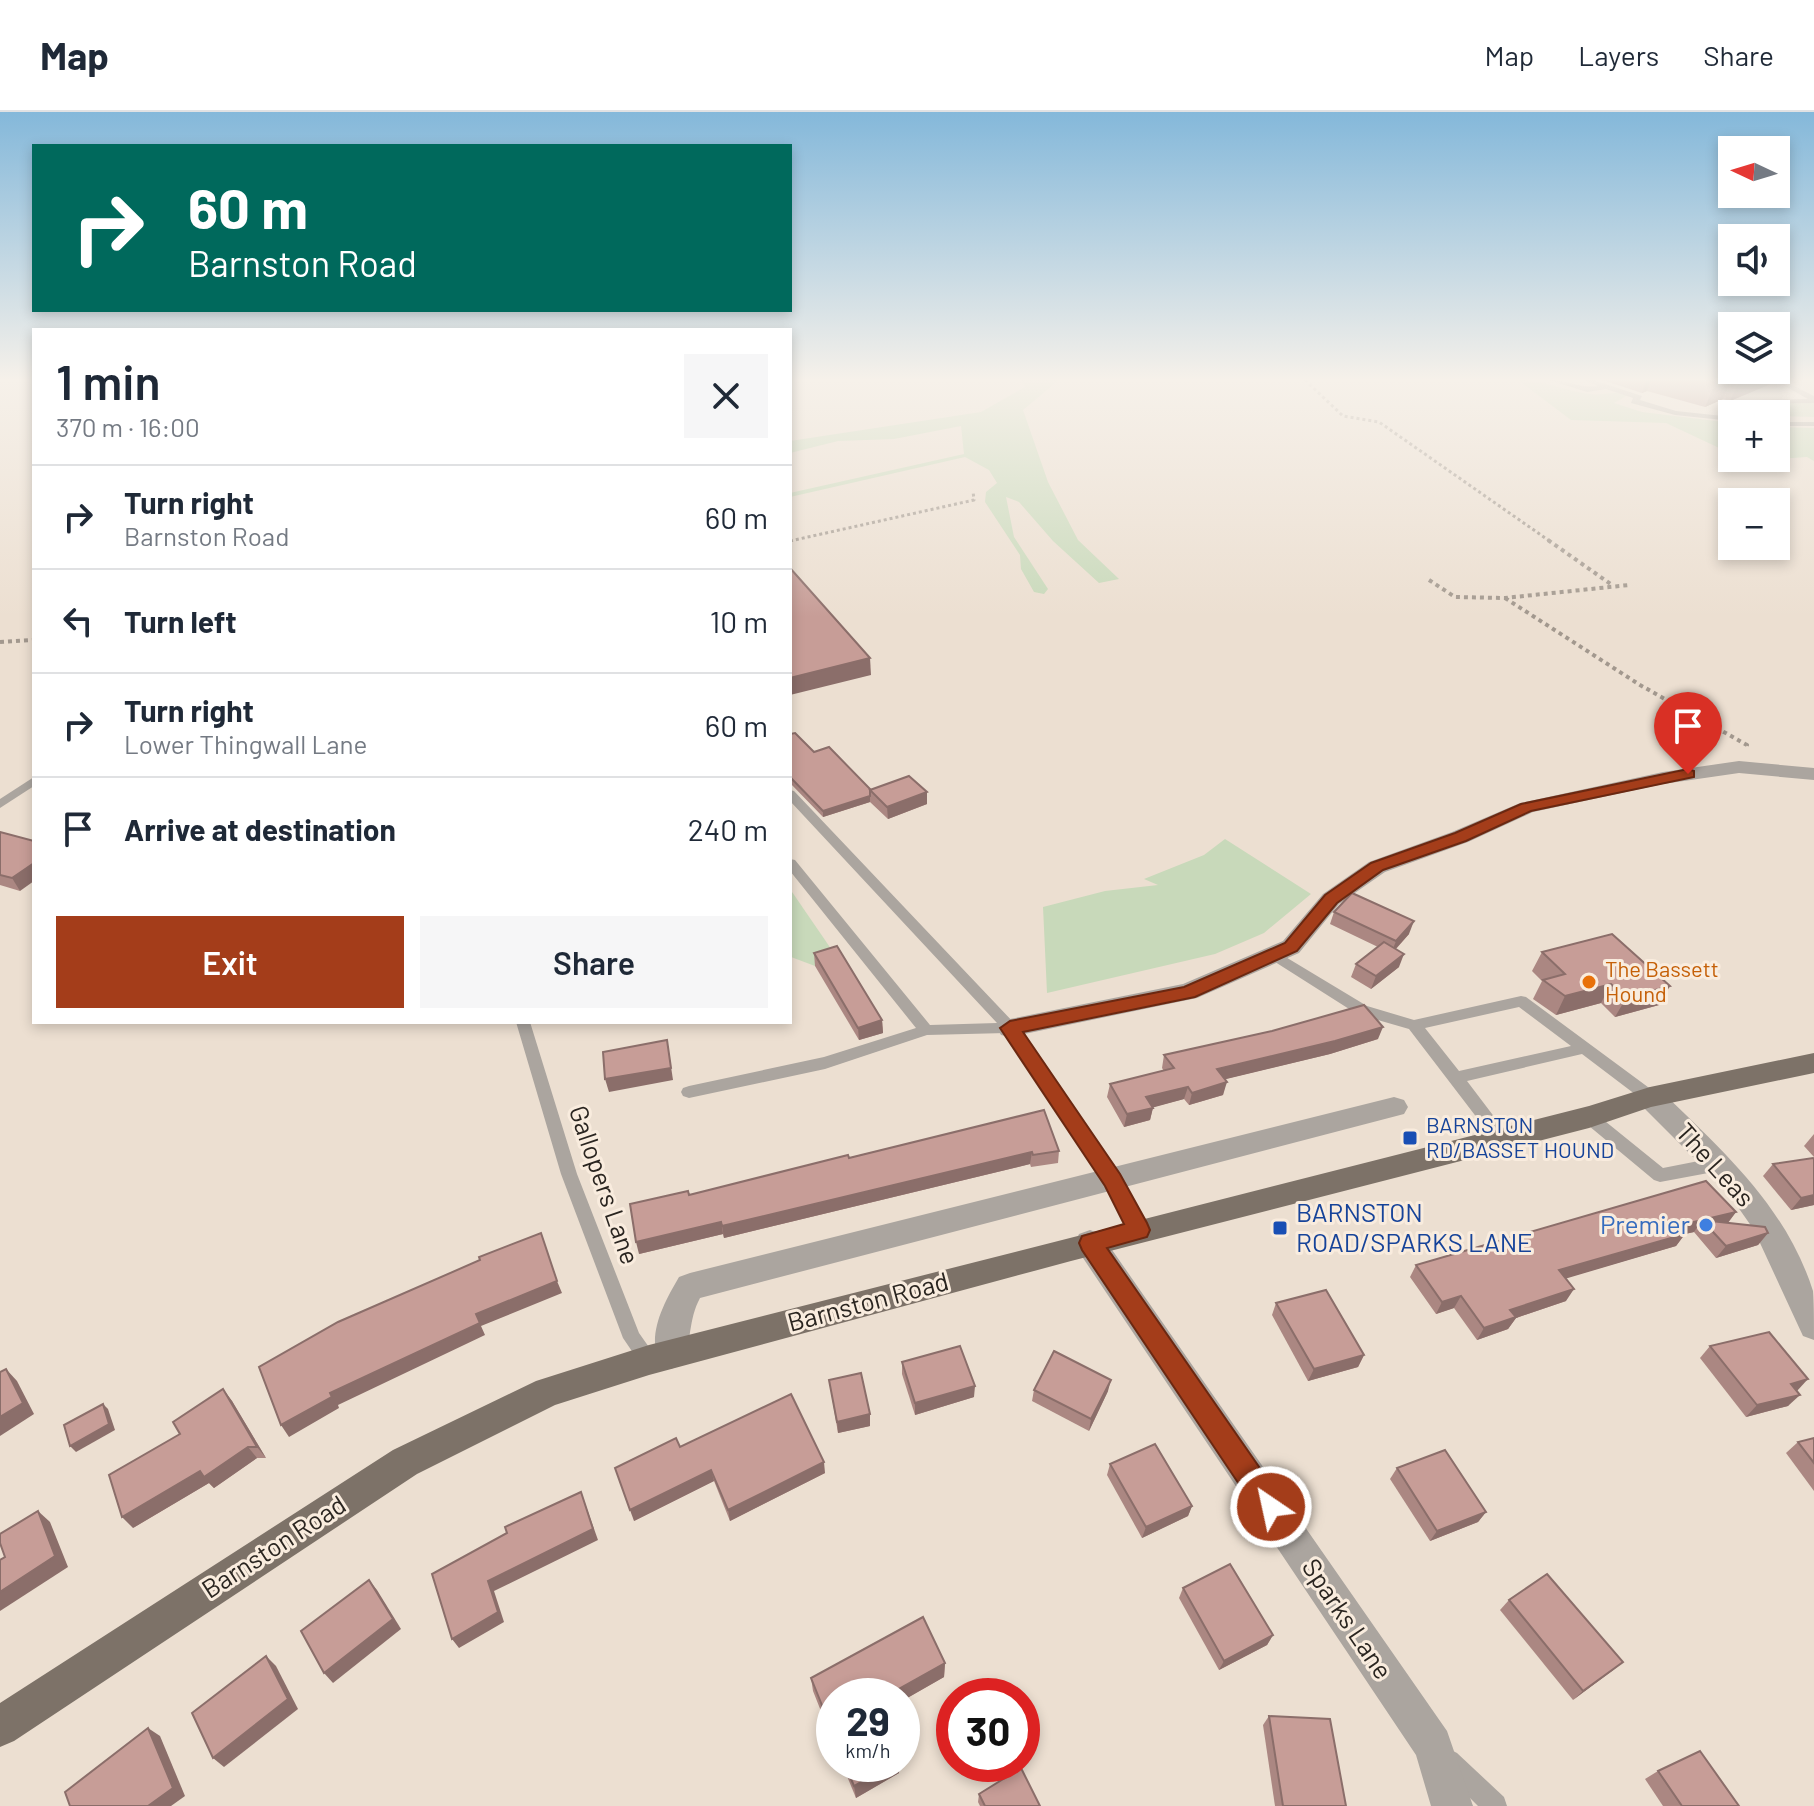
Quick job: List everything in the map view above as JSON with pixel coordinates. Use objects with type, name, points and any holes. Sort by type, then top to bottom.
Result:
[{"type":"main road","name":"Barnston Road","points":[[0,1727],[137,1634],[405,1462],[548,1392],[660,1357],[1139,1230],[1589,1117],[1650,1097],[1814,1063]]},
{"type":"street","points":[[1010,1028],[1188,992],[1291,947],[1331,899],[1377,867],[1460,837],[1527,807],[1663,778],[1739,767],[1814,774]]},
{"type":"street","name":"The Leas","points":[[1650,1097],[1719,1164],[1765,1222],[1814,1326]]},
{"type":"street","points":[[660,1357],[675,1313],[690,1287],[952,1216],[1112,1180],[1394,1107]]},
{"type":"street","name":"Sparks Lane","points":[[1090,1243],[1433,1745],[1452,1806]]},
{"type":"lane","points":[[0,804],[32,782]]},
{"type":"lane","points":[[792,796],[1010,1028],[1112,1180],[1139,1230]]},
{"type":"lane","points":[[792,865],[926,1030]]},
{"type":"lane","points":[[1274,955],[1362,1010],[1414,1025],[1521,1001],[1650,1097]]},
{"type":"lane","name":"Gallopers Lane","points":[[524,1024],[569,1174],[632,1338],[660,1357]]},
{"type":"lane","points":[[1414,1025],[1503,1139]]},
{"type":"lane","points":[[689,1092],[825,1063],[926,1030],[1010,1028]]},
{"type":"lane","points":[[1455,1078],[1585,1048]]},
{"type":"lane","points":[[1589,1117],[1660,1175],[1719,1164]]},
{"type":"lane","points":[[1433,1745],[1495,1806]]},
{"type":"path","points":[[1432,459],[1612,585]]},
{"type":"path","points":[[792,541],[974,500],[973,491]]},
{"type":"path","points":[[1429,580],[1455,597],[1505,598],[1629,585]]},
{"type":"path","points":[[1505,598],[1640,685],[1747,745],[1739,767]]},
{"type":"path","points":[[0,642],[32,640]]},
{"type":"green space","points":[[941,459],[956,459],[792,497],[792,493]]},
{"type":"green space","points":[[969,459],[1040,459],[1048,482],[1078,540],[1119,579],[1099,583],[1053,541],[1019,502],[1006,497],[1014,537],[1048,589],[1044,594],[1034,592],[1021,569],[1020,555],[985,502],[986,492],[997,483],[989,470]]},
{"type":"green space","points":[[1225,839],[1311,894],[1264,933],[1215,954],[1047,993],[1043,907],[1105,891],[1158,885],[1144,879],[1204,855]]},
{"type":"green space","points":[[792,892],[838,959],[815,966],[792,957]]},
{"type":"building","points":[[792,570],[870,658],[792,678]]},
{"type":"building","points":[[792,734],[814,752],[829,747],[871,790],[870,796],[823,811],[792,779]]},
{"type":"building","points":[[909,776],[927,792],[887,807],[870,790]]},
{"type":"building","points":[[0,832],[32,840],[32,864],[12,878],[0,875]]},
{"type":"building","points":[[1352,893],[1414,921],[1396,941],[1334,912]]},
{"type":"building","points":[[1612,934],[1670,986],[1626,998],[1611,984],[1565,996],[1543,980],[1565,974],[1542,952]]},
{"type":"building","points":[[1384,942],[1404,954],[1376,976],[1356,964]]},
{"type":"building","points":[[837,946],[882,1020],[858,1028],[814,953]]},
{"type":"building","points":[[1364,1005],[1383,1027],[1217,1069],[1227,1082],[1192,1093],[1188,1087],[1146,1097],[1153,1108],[1127,1114],[1110,1084],[1174,1068],[1164,1055],[1272,1031]]},
{"type":"building","points":[[667,1040],[671,1068],[605,1079],[603,1052]]},
{"type":"building","points":[[1044,1110],[1059,1151],[1033,1155],[1032,1152],[722,1226],[721,1222],[636,1242],[630,1204],[688,1191],[689,1195]]},
{"type":"building","points":[[1813,1158],[1814,1195],[1801,1198],[1773,1164]]},
{"type":"building","points":[[1706,1181],[1736,1212],[1685,1224],[1685,1234],[1559,1270],[1574,1289],[1510,1310],[1516,1317],[1484,1328],[1461,1296],[1442,1302],[1416,1265]]},
{"type":"building","points":[[1702,1220],[1765,1227],[1768,1233],[1726,1246]]},
{"type":"building","points":[[541,1233],[557,1281],[476,1314],[480,1323],[330,1393],[332,1397],[281,1425],[259,1367],[338,1322],[480,1260],[479,1257]]},
{"type":"building","points":[[1326,1290],[1364,1355],[1314,1369],[1276,1303]]},
{"type":"building","points":[[1769,1332],[1808,1379],[1791,1384],[1800,1395],[1757,1405],[1710,1346]]},
{"type":"building","points":[[960,1346],[975,1386],[915,1403],[902,1362]]},
{"type":"building","points":[[1054,1351],[1111,1380],[1091,1419],[1034,1390]]},
{"type":"building","points":[[6,1369],[23,1403],[0,1417],[0,1372]]},
{"type":"building","points":[[861,1373],[870,1414],[837,1422],[829,1380]]},
{"type":"building","points":[[223,1389],[257,1447],[248,1447],[204,1477],[200,1471],[122,1517],[109,1475],[180,1434],[173,1422]]},
{"type":"building","points":[[791,1394],[824,1462],[728,1510],[711,1470],[630,1510],[615,1468],[676,1438],[680,1447]]},
{"type":"building","points":[[103,1404],[109,1424],[70,1446],[64,1425]]},
{"type":"building","points":[[1814,1438],[1814,1463],[1798,1442]]},
{"type":"building","points":[[1155,1444],[1192,1506],[1146,1527],[1110,1464]]},
{"type":"building","points":[[1445,1450],[1486,1512],[1437,1531],[1397,1468]]},
{"type":"building","points":[[581,1492],[593,1529],[488,1581],[498,1612],[452,1639],[432,1574],[507,1533],[505,1527]]},
{"type":"building","points":[[38,1511],[55,1556],[0,1592],[0,1560],[5,1557],[0,1534]]},
{"type":"building","points":[[1230,1564],[1273,1635],[1224,1661],[1183,1588]]},
{"type":"building","points":[[1547,1574],[1623,1662],[1583,1691],[1509,1600]]},
{"type":"building","points":[[369,1580],[393,1619],[324,1673],[301,1631]]},
{"type":"building","points":[[923,1617],[945,1663],[918,1678],[816,1678],[816,1690],[811,1678]]},
{"type":"building","points":[[266,1656],[288,1699],[213,1758],[192,1713]]},
{"type":"building","points":[[1269,1716],[1330,1719],[1346,1806],[1283,1806]]},
{"type":"building","points":[[148,1728],[173,1788],[148,1806],[70,1806],[65,1792]]},
{"type":"building","points":[[1700,1751],[1739,1806],[1682,1806],[1658,1771]]},
{"type":"building","points":[[998,1782],[1028,1782],[1040,1806],[985,1806],[979,1794]]},
{"type":"place","name":"The Bassett Hound","points":[[1589,982]]},
{"type":"place","name":"BARNSTON RD/BASSET HOUND","points":[[1410,1138]]},
{"type":"place","name":"Premier","points":[[1706,1225]]},
{"type":"place","name":"BARNSTON ROAD/SPARKS LANE","points":[[1280,1228]]},
{"type":"route","points":[[1271,1507],[1090,1243],[1139,1230],[1112,1180],[1010,1028],[1188,992],[1291,947],[1331,899],[1377,867],[1460,837],[1527,807],[1688,774]]}]
